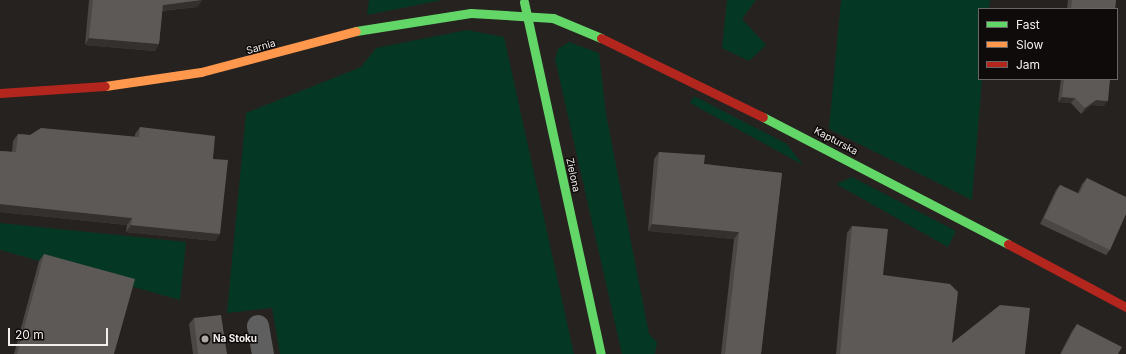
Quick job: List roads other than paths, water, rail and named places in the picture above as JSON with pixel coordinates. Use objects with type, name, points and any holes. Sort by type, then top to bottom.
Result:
[{"type":"street","name":"Zielona","points":[[523,0],[601,354]]},
{"type":"street","name":"Sarnia","points":[[0,93],[113,85],[201,72],[369,28],[413,20],[471,13],[527,14]]},
{"type":"street","name":"Kapturska","points":[[527,14],[585,30],[806,138],[1126,307]]},
{"type":"street","points":[[258,326],[263,354]]},
{"type":"place","name":"Na Stoku","points":[[205,339]]}]
